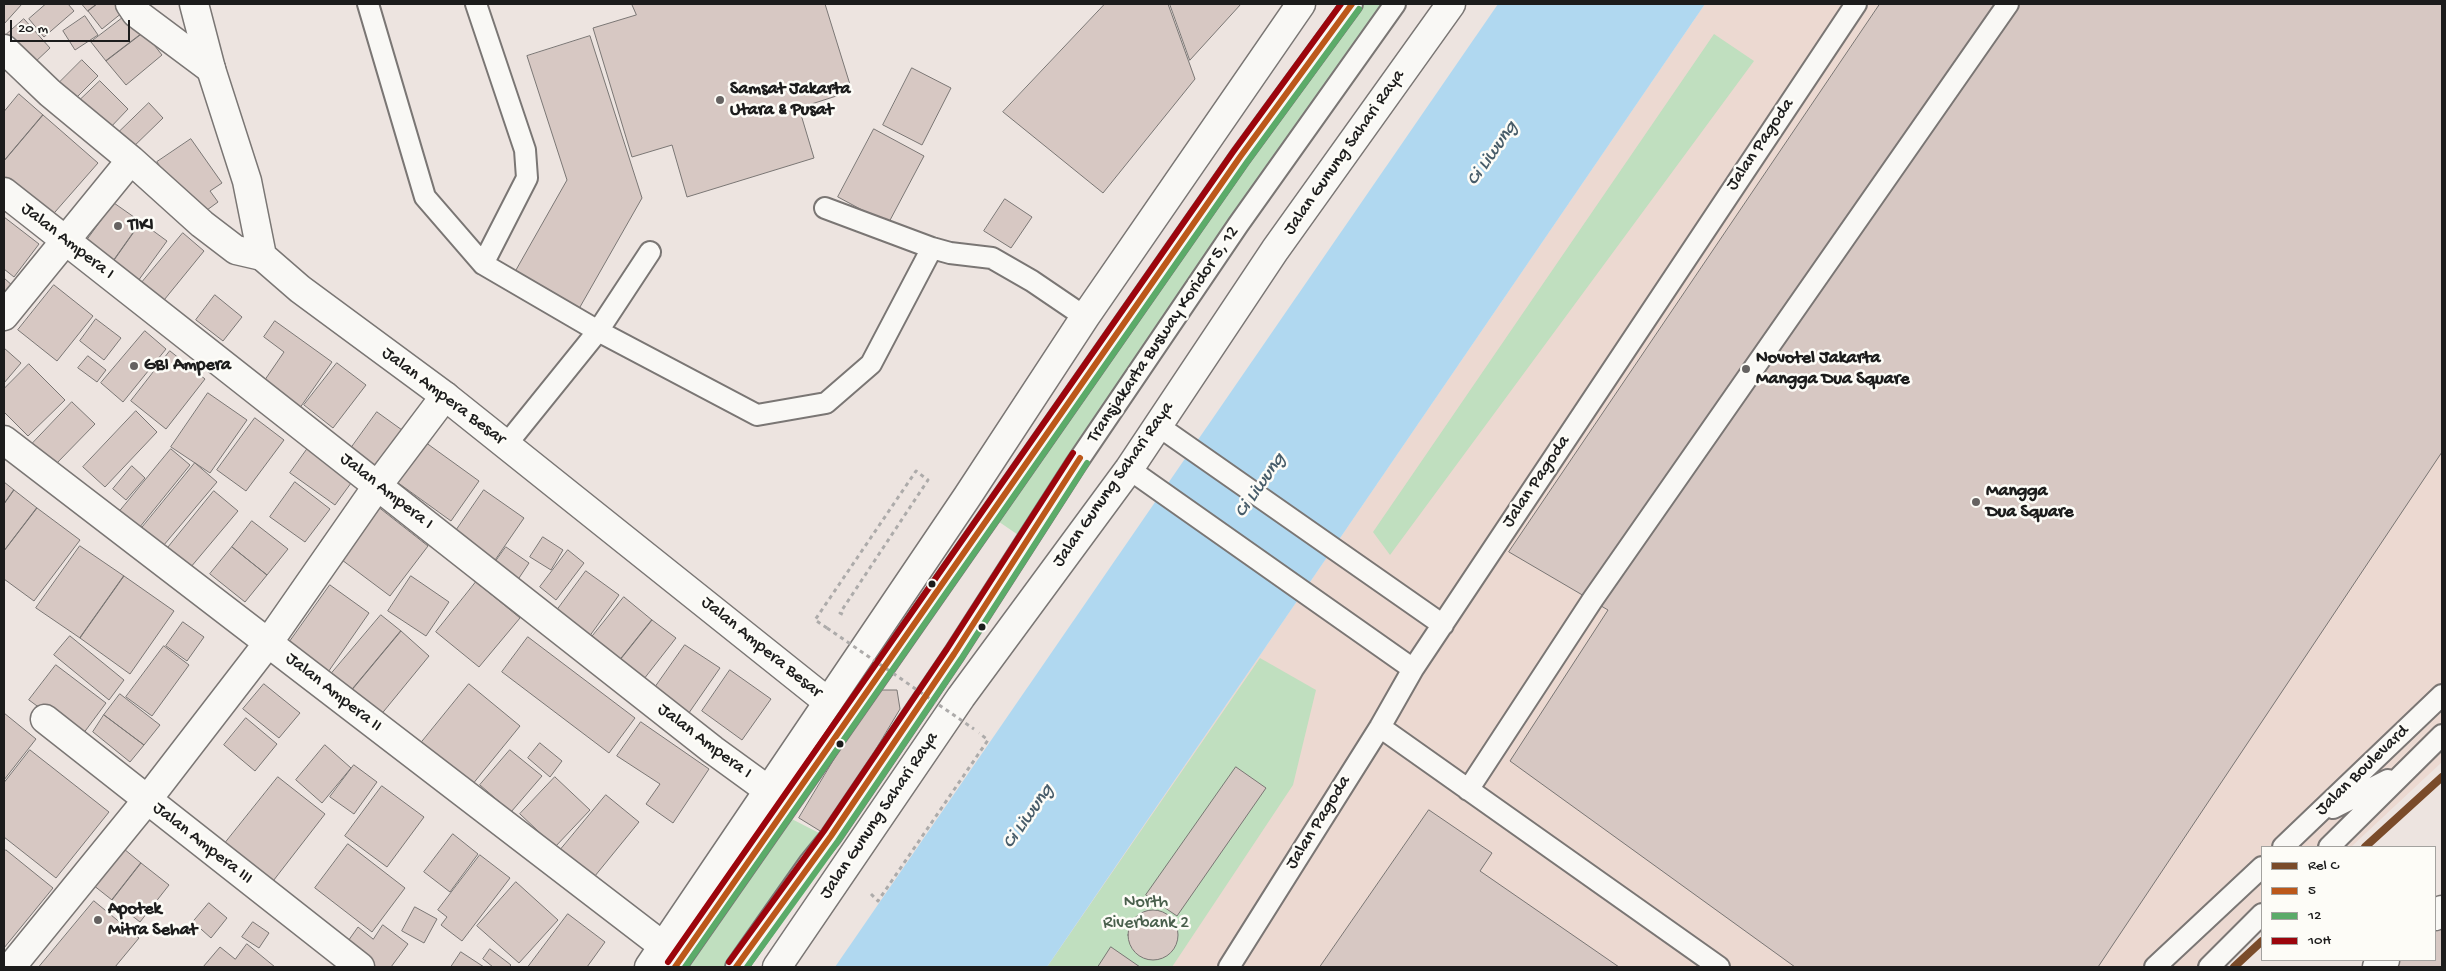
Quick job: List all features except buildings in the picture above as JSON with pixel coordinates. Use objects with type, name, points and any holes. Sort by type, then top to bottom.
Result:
[{"type":"street","points":[[130,4],[136,13],[211,69]]},
{"type":"street","points":[[4,49],[50,93],[132,160],[202,224],[236,250],[262,256],[247,180],[211,69],[194,4]]},
{"type":"street","points":[[662,960],[768,790],[1085,317],[1301,4]]},
{"type":"street","name":"Jalan Gunung Sahari Raya","points":[[778,967],[962,697],[1129,469],[1275,250],[1451,4]]},
{"type":"street","points":[[4,316],[132,160]]},
{"type":"street","name":"Jalan Ampera I","points":[[4,192],[712,750],[768,790]]},
{"type":"street","name":"Jalan Ampera Besar","points":[[262,256],[307,294],[445,396],[828,702]]},
{"type":"street","points":[[11,967],[148,800],[268,643],[378,485],[445,396]]},
{"type":"street","name":"Jalan Ampera II","points":[[4,440],[268,643],[662,960]]},
{"type":"street","name":"Jalan Ampera III","points":[[46,719],[360,967]]},
{"type":"lane","points":[[369,4],[425,197],[483,264],[598,331],[757,415],[826,402],[871,364],[932,248]]},
{"type":"lane","points":[[476,4],[525,150],[527,178],[483,264]]},
{"type":"lane","points":[[662,960],[1352,4]]},
{"type":"lane","name":"Transjakarta Busway Koridor 5, 12","points":[[736,967],[810,862],[831,836],[954,654],[1076,464],[1238,225],[1395,4]]},
{"type":"lane","name":"Jalan Pagoda","points":[[1229,967],[1380,727],[1412,669],[1856,4]]},
{"type":"lane","points":[[1468,790],[1593,599],[2008,4]]},
{"type":"lane","points":[[825,208],[932,248],[950,253],[992,258],[1032,281],[1085,317]]},
{"type":"lane","points":[[506,445],[598,331],[650,252]]},
{"type":"lane","points":[[1157,425],[1443,624]]},
{"type":"lane","points":[[1129,469],[1412,669]]},
{"type":"lane","name":"Jalan Boulevard","points":[[2284,846],[2442,695]]},
{"type":"lane","points":[[1380,727],[1719,967]]},
{"type":"lane","points":[[2330,846],[2442,735]]},
{"type":"lane","points":[[2315,818],[2407,770]]},
{"type":"lane","points":[[2155,967],[2261,868]]},
{"type":"lane","points":[[2209,967],[2261,915]]},
{"type":"path","points":[[840,613],[928,480],[916,471],[815,620],[974,729]]},
{"type":"path","points":[[875,887],[870,896],[878,902],[988,740]]},
{"type":"shaded area","name":"Mangga Dua Square","points":[[1705,4],[2442,4],[2442,762],[2352,846],[2261,846],[2261,931],[2222,967],[1047,967]]},
{"type":"green space","points":[[1353,4],[1394,4],[1027,541],[989,515]]},
{"type":"green space","points":[[1714,34],[1754,61],[1390,555],[1373,532]]},
{"type":"green space","name":"North Riverbank 2","points":[[1260,658],[1316,690],[1293,785],[1172,967],[1047,967]]},
{"type":"green space","points":[[782,814],[823,835],[738,967],[675,967]]},
{"type":"water","name":"Ci Liwung","points":[[1498,4],[1705,4],[1047,967],[835,967]]},
{"type":"rail line","name":"C","points":[[2366,846],[2442,777]]},
{"type":"rail line","name":"C","points":[[2234,967],[2261,942]]},
{"type":"transit line","name":"10H","points":[[668,962],[1233,152],[1341,4]]},
{"type":"transit line","name":"5","points":[[675,967],[1240,157],[1352,4]]},
{"type":"transit line","name":"12","points":[[685,967],[1247,162],[1359,9]]},
{"type":"transit line","name":"10H","points":[[729,962],[824,831],[947,649],[1073,453]]},
{"type":"transit line","name":"5","points":[[736,967],[831,836],[954,654],[1080,458]]},
{"type":"transit line","name":"12","points":[[747,967],[838,841],[961,659],[1087,463]]},
{"type":"place","name":"Samsat Jakarta Utara & Pusat","points":[[720,100]]},
{"type":"place","name":"TIKI","points":[[118,226]]},
{"type":"place","name":"GBI Ampera","points":[[134,366]]},
{"type":"place","name":"Novotel Jakarta Mangga Dua Square","points":[[1746,369]]},
{"type":"place","name":"Mangga Dua Square","points":[[1976,502]]},
{"type":"place","name":"Apotek Mitra Sehat","points":[[98,920]]}]
